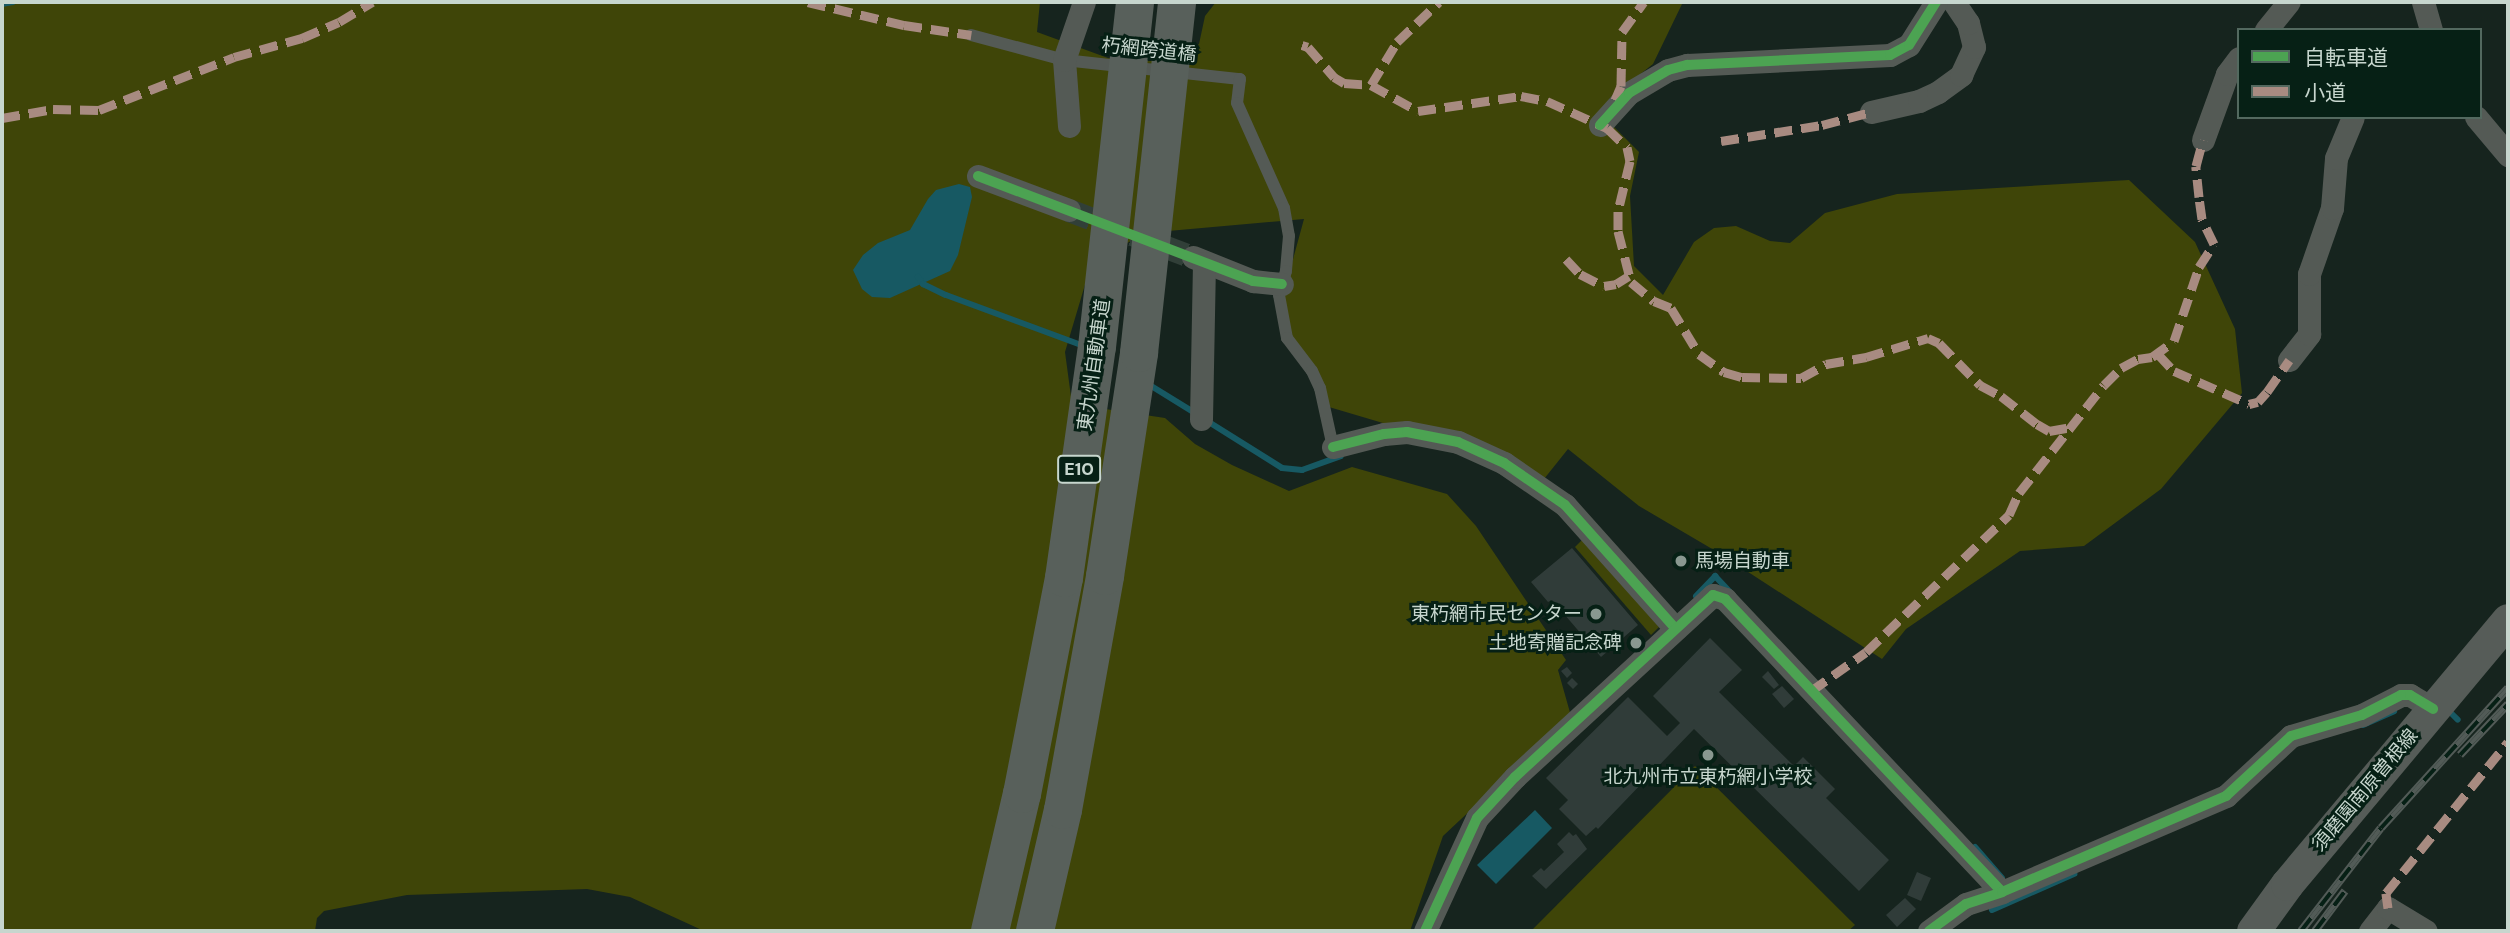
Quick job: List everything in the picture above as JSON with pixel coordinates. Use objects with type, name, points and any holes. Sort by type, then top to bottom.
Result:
[{"type":"highway","name":"東九州自動車道","points":[[990,931],[1022,794],[1063,578],[1097,347],[1135,2]]},
{"type":"highway","name":"E10","points":[[1035,931],[1073,755],[1139,353],[1177,2]]},
{"type":"main road","name":"須磨園南原曽根線","points":[[2253,931],[2287,884],[2508,620]]},
{"type":"street","points":[[1069,126],[1069,61],[1084,2]]},
{"type":"street","points":[[1600,125],[1629,93],[1668,70],[1687,65],[1890,55],[1909,45],[1936,2]]},
{"type":"street","points":[[1871,112],[1929,97],[1961,75],[1973,47],[1968,23],[1954,2]]},
{"type":"street","points":[[2268,28],[2289,2]]},
{"type":"street","points":[[2423,2],[2430,28]]},
{"type":"street","points":[[2203,141],[2227,74],[2237,61]]},
{"type":"street","points":[[2289,360],[2309,334],[2309,274],[2332,208],[2336,158],[2352,119]]},
{"type":"street","points":[[2478,119],[2508,155]]},
{"type":"street","points":[[978,176],[1069,210]]},
{"type":"street","points":[[1201,419],[1198,260],[1253,281],[1282,284]]},
{"type":"street","points":[[1333,447],[1384,434],[1407,432],[1458,442],[1504,463],[1565,505],[1676,629]]},
{"type":"street","points":[[1425,931],[1477,818],[1515,777],[1713,595],[1725,599],[2002,892]]},
{"type":"street","points":[[1928,931],[1966,904],[2002,892],[2225,796],[2291,736],[2362,715],[2401,695],[2410,695],[2430,712]]},
{"type":"street","points":[[2370,931],[2388,908],[2426,931]]},
{"type":"lane","name":"朽網跨道橋","points":[[971,35],[1069,61],[1240,79],[1237,103],[1284,208],[1289,236],[1282,284]]},
{"type":"lane","points":[[1282,284],[1279,308],[1287,338],[1312,371],[1320,388],[1333,447]]},
{"type":"green space","points":[[2,2],[1040,2],[1037,32],[1108,58],[1149,61],[1179,60],[1199,44],[1205,16],[1216,2],[1683,2],[1653,64],[1609,99],[1614,127],[1639,152],[1630,196],[1634,266],[1663,295],[1694,242],[1714,228],[1736,226],[1770,241],[1790,243],[1825,213],[1897,194],[2129,180],[2195,242],[2235,329],[2242,393],[2161,489],[2084,546],[2020,551],[1906,629],[1882,659],[1719,553],[1639,506],[1568,449],[1544,479],[1393,426],[1329,407],[1290,339],[1284,292],[1304,219],[1157,232],[1136,238],[1108,254],[1087,278],[1065,352],[1072,404],[1165,418],[1195,444],[1232,465],[1289,491],[1352,467],[1447,494],[1476,526],[1566,660],[1558,670],[1571,716],[1443,836],[1410,931],[704,931],[630,897],[587,889],[407,895],[324,911],[317,918],[315,931],[2,931]]},
{"type":"green space","points":[[1584,538],[1659,627],[1651,635],[1575,547]]},
{"type":"green space","points":[[1695,766],[1855,925],[1848,931],[1531,931]]},
{"type":"water","points":[[959,184],[970,187],[972,197],[958,255],[950,271],[890,298],[872,297],[862,289],[853,270],[863,255],[878,243],[910,230],[936,190]]},
{"type":"water","points":[[1535,810],[1552,828],[1496,884],[1477,865]]},
{"type":"building","name":"東朽網市民センター","points":[[1572,548],[1638,625],[1601,657],[1552,600],[1548,602],[1531,582]]},
{"type":"building","points":[[1710,638],[1742,670],[1719,692],[1794,766],[1803,757],[1835,789],[1826,798],[1889,860],[1859,891],[1694,729],[1598,829],[1596,827],[1586,836],[1559,809],[1568,800],[1546,778],[1628,697],[1667,736],[1680,723],[1653,696]]},
{"type":"building","points":[[1567,667],[1572,673],[1567,678],[1561,671]]},
{"type":"building","points":[[1768,671],[1779,685],[1774,689],[1762,677]]},
{"type":"building","points":[[1572,678],[1578,684],[1573,689],[1567,683]]},
{"type":"building","points":[[1782,686],[1794,699],[1784,708],[1772,694]]},
{"type":"building","points":[[1569,832],[1573,836],[1576,834],[1587,849],[1546,889],[1532,876],[1541,868],[1544,871],[1564,852],[1557,844]]},
{"type":"building","points":[[1917,872],[1931,878],[1921,901],[1907,895]]},
{"type":"building","points":[[1905,898],[1916,909],[1897,927],[1886,915]]},
{"type":"waterway","points":[[2,4],[13,2]]},
{"type":"waterway","points":[[918,277],[923,284],[946,295],[1084,346]]},
{"type":"waterway","points":[[1148,384],[1195,413]]},
{"type":"waterway","points":[[1204,419],[1282,468],[1302,470],[1341,456]]},
{"type":"waterway","points":[[1696,596],[1715,576],[1730,592]]},
{"type":"waterway","points":[[2363,725],[2394,711]]},
{"type":"waterway","points":[[2452,714],[2458,720]]},
{"type":"waterway","points":[[1975,847],[2002,878]]},
{"type":"waterway","points":[[1992,910],[2074,874]]},
{"type":"tunnel","points":[[1069,210],[1193,257]]},
{"type":"railway","points":[[2301,931],[2381,828],[2508,688]]},
{"type":"railway","points":[[2460,755],[2508,704]]},
{"type":"railway","points":[[2315,931],[2345,891]]},
{"type":"marked path","points":[[2,118],[53,109],[99,110],[234,57],[302,38],[339,22],[372,2]]},
{"type":"marked path","points":[[808,2],[904,25],[971,35]]},
{"type":"marked path","points":[[1371,85],[1397,42],[1439,2]]},
{"type":"marked path","points":[[1615,100],[1621,86],[1622,32],[1644,2]]},
{"type":"marked path","points":[[1302,45],[1308,47],[1334,77],[1344,83],[1371,85],[1418,111],[1521,96],[1547,101],[1607,128],[1627,147],[1630,161],[1618,211],[1618,231],[1631,282],[1654,301],[1671,308],[1699,354],[1724,372],[1742,377],[1801,378],[1826,364],[1866,357],[1928,338],[1939,343],[1980,385],[2001,396],[2037,424],[2049,431],[2072,427]]},
{"type":"marked path","points":[[1721,141],[1822,125],[1871,112]]},
{"type":"marked path","points":[[1811,691],[1866,652],[2009,515],[2019,493],[2104,385],[2121,368],[2138,359],[2152,357],[2174,341],[2199,267],[2214,244],[2202,219],[2199,197],[2196,166],[2203,140]]},
{"type":"marked path","points":[[1566,259],[1580,274],[1604,286],[1616,284],[1629,276]]},
{"type":"marked path","points":[[2158,354],[2174,371],[2249,404],[2258,402],[2289,360]]},
{"type":"marked path","points":[[2388,908],[2386,893],[2508,742]]},
{"type":"cycle path","points":[[1600,125],[1629,93],[1668,70],[1687,65],[1890,55],[1909,45],[1936,2]]},
{"type":"cycle path","points":[[978,176],[1253,281],[1282,284]]},
{"type":"cycle path","points":[[1333,447],[1384,434],[1407,432],[1458,442],[1504,463],[1565,505],[1676,629]]},
{"type":"cycle path","points":[[1425,931],[1477,818],[1515,777],[1713,595],[1725,599],[2002,892]]},
{"type":"cycle path","points":[[1929,931],[1966,904],[2002,892],[2226,796],[2291,736],[2362,715],[2401,695],[2410,695],[2433,709]]},
{"type":"place","name":"馬場自動車","points":[[1681,561]]},
{"type":"place","name":"東朽網市民センター","points":[[1596,614]]},
{"type":"place","name":"土地寄贈記念碑","points":[[1636,643]]},
{"type":"place","name":"北九州市立東朽網小学校","points":[[1708,755]]}]
